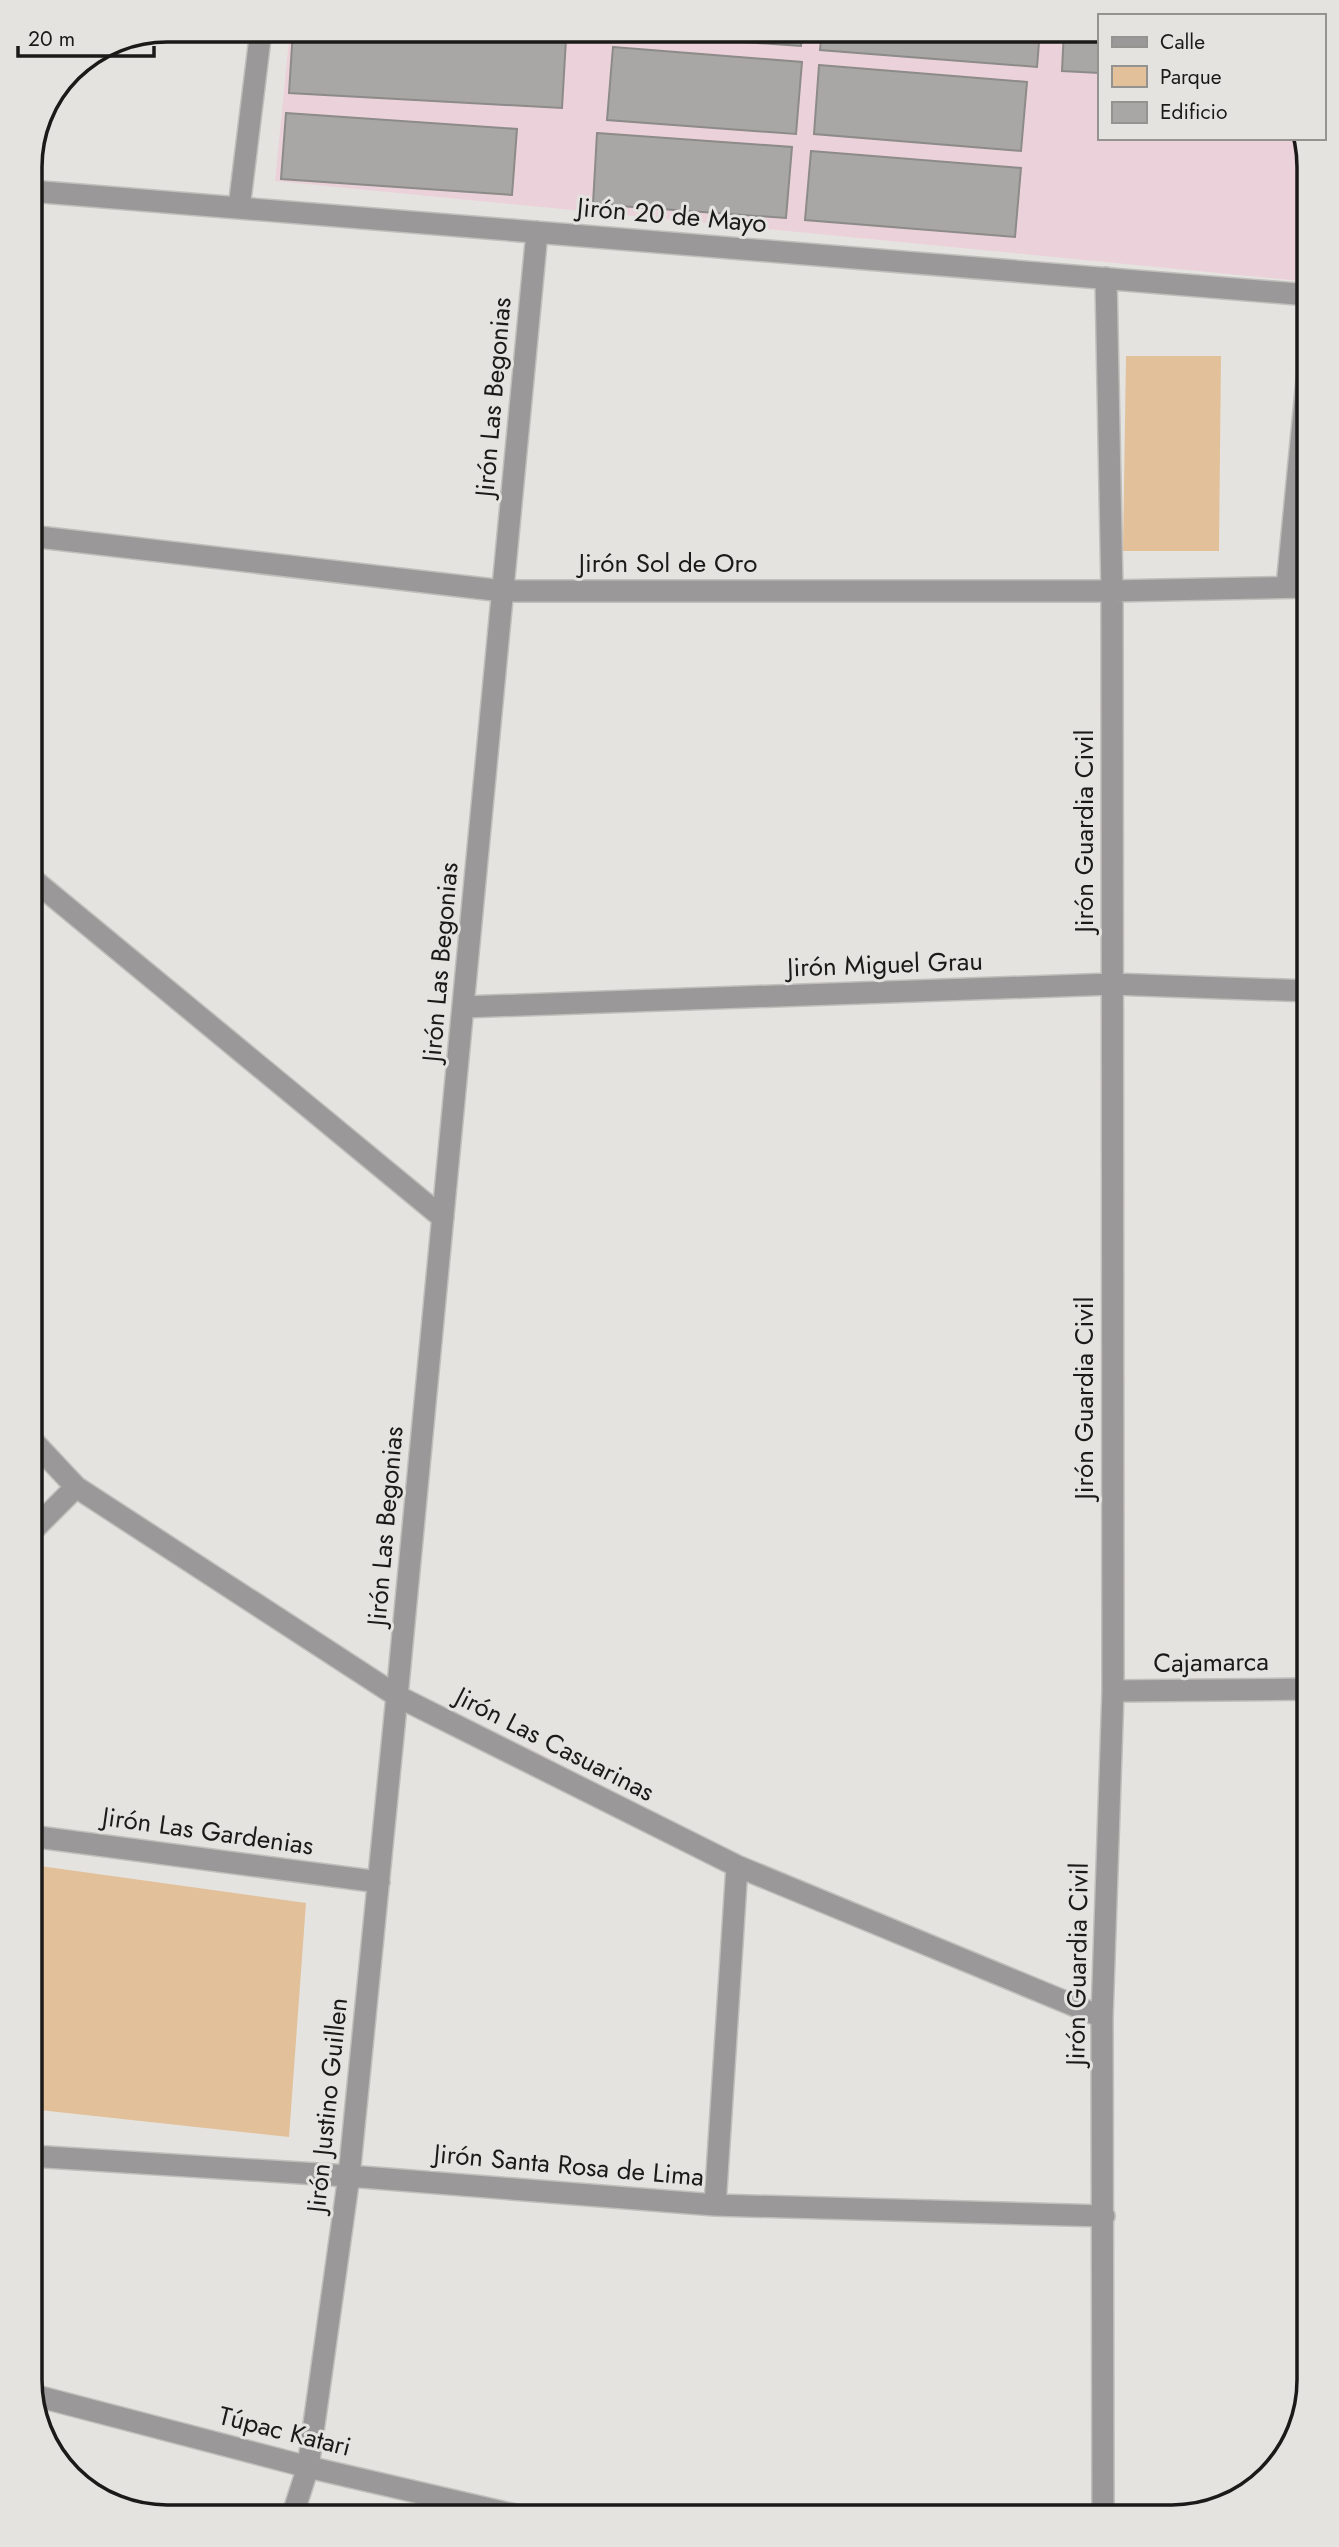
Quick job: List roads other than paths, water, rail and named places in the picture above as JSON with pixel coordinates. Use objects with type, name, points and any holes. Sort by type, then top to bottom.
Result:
[{"type":"street","points":[[239,208],[260,42]]},
{"type":"street","name":"Jirón 20 de Mayo","points":[[42,192],[1297,294]]},
{"type":"street","name":"Jirón Las Begonias","points":[[397,1696],[537,232]]},
{"type":"street","name":"Jirón Guardia Civil","points":[[1103,2505],[1102,2017],[1113,1691],[1112,591],[1106,278]]},
{"type":"street","points":[[1287,587],[1297,484]]},
{"type":"street","name":"Jirón Sol de Oro","points":[[42,537],[503,591],[1112,591],[1297,587]]},
{"type":"street","points":[[42,887],[443,1218]]},
{"type":"street","name":"Jirón Miguel Grau","points":[[464,1007],[1112,984],[1297,991]]},
{"type":"street","name":"Jirón Las Casuarinas","points":[[42,1451],[76,1487],[397,1696],[737,1866],[1102,2017]]},
{"type":"street","points":[[42,1521],[76,1487]]},
{"type":"street","name":"Cajamarca","points":[[1113,1691],[1297,1689]]},
{"type":"street","name":"Jirón Justino Guillen","points":[[296,2505],[308,2467],[349,2176],[397,1696]]},
{"type":"street","name":"Jirón Las Gardenias","points":[[42,1838],[379,1882]]},
{"type":"street","points":[[715,2205],[737,1866]]},
{"type":"street","name":"Jirón Santa Rosa de Lima","points":[[42,2157],[349,2176],[715,2205],[1104,2216]]},
{"type":"street","name":"Túpac Katari","points":[[43,2398],[308,2467],[472,2505]]}]
